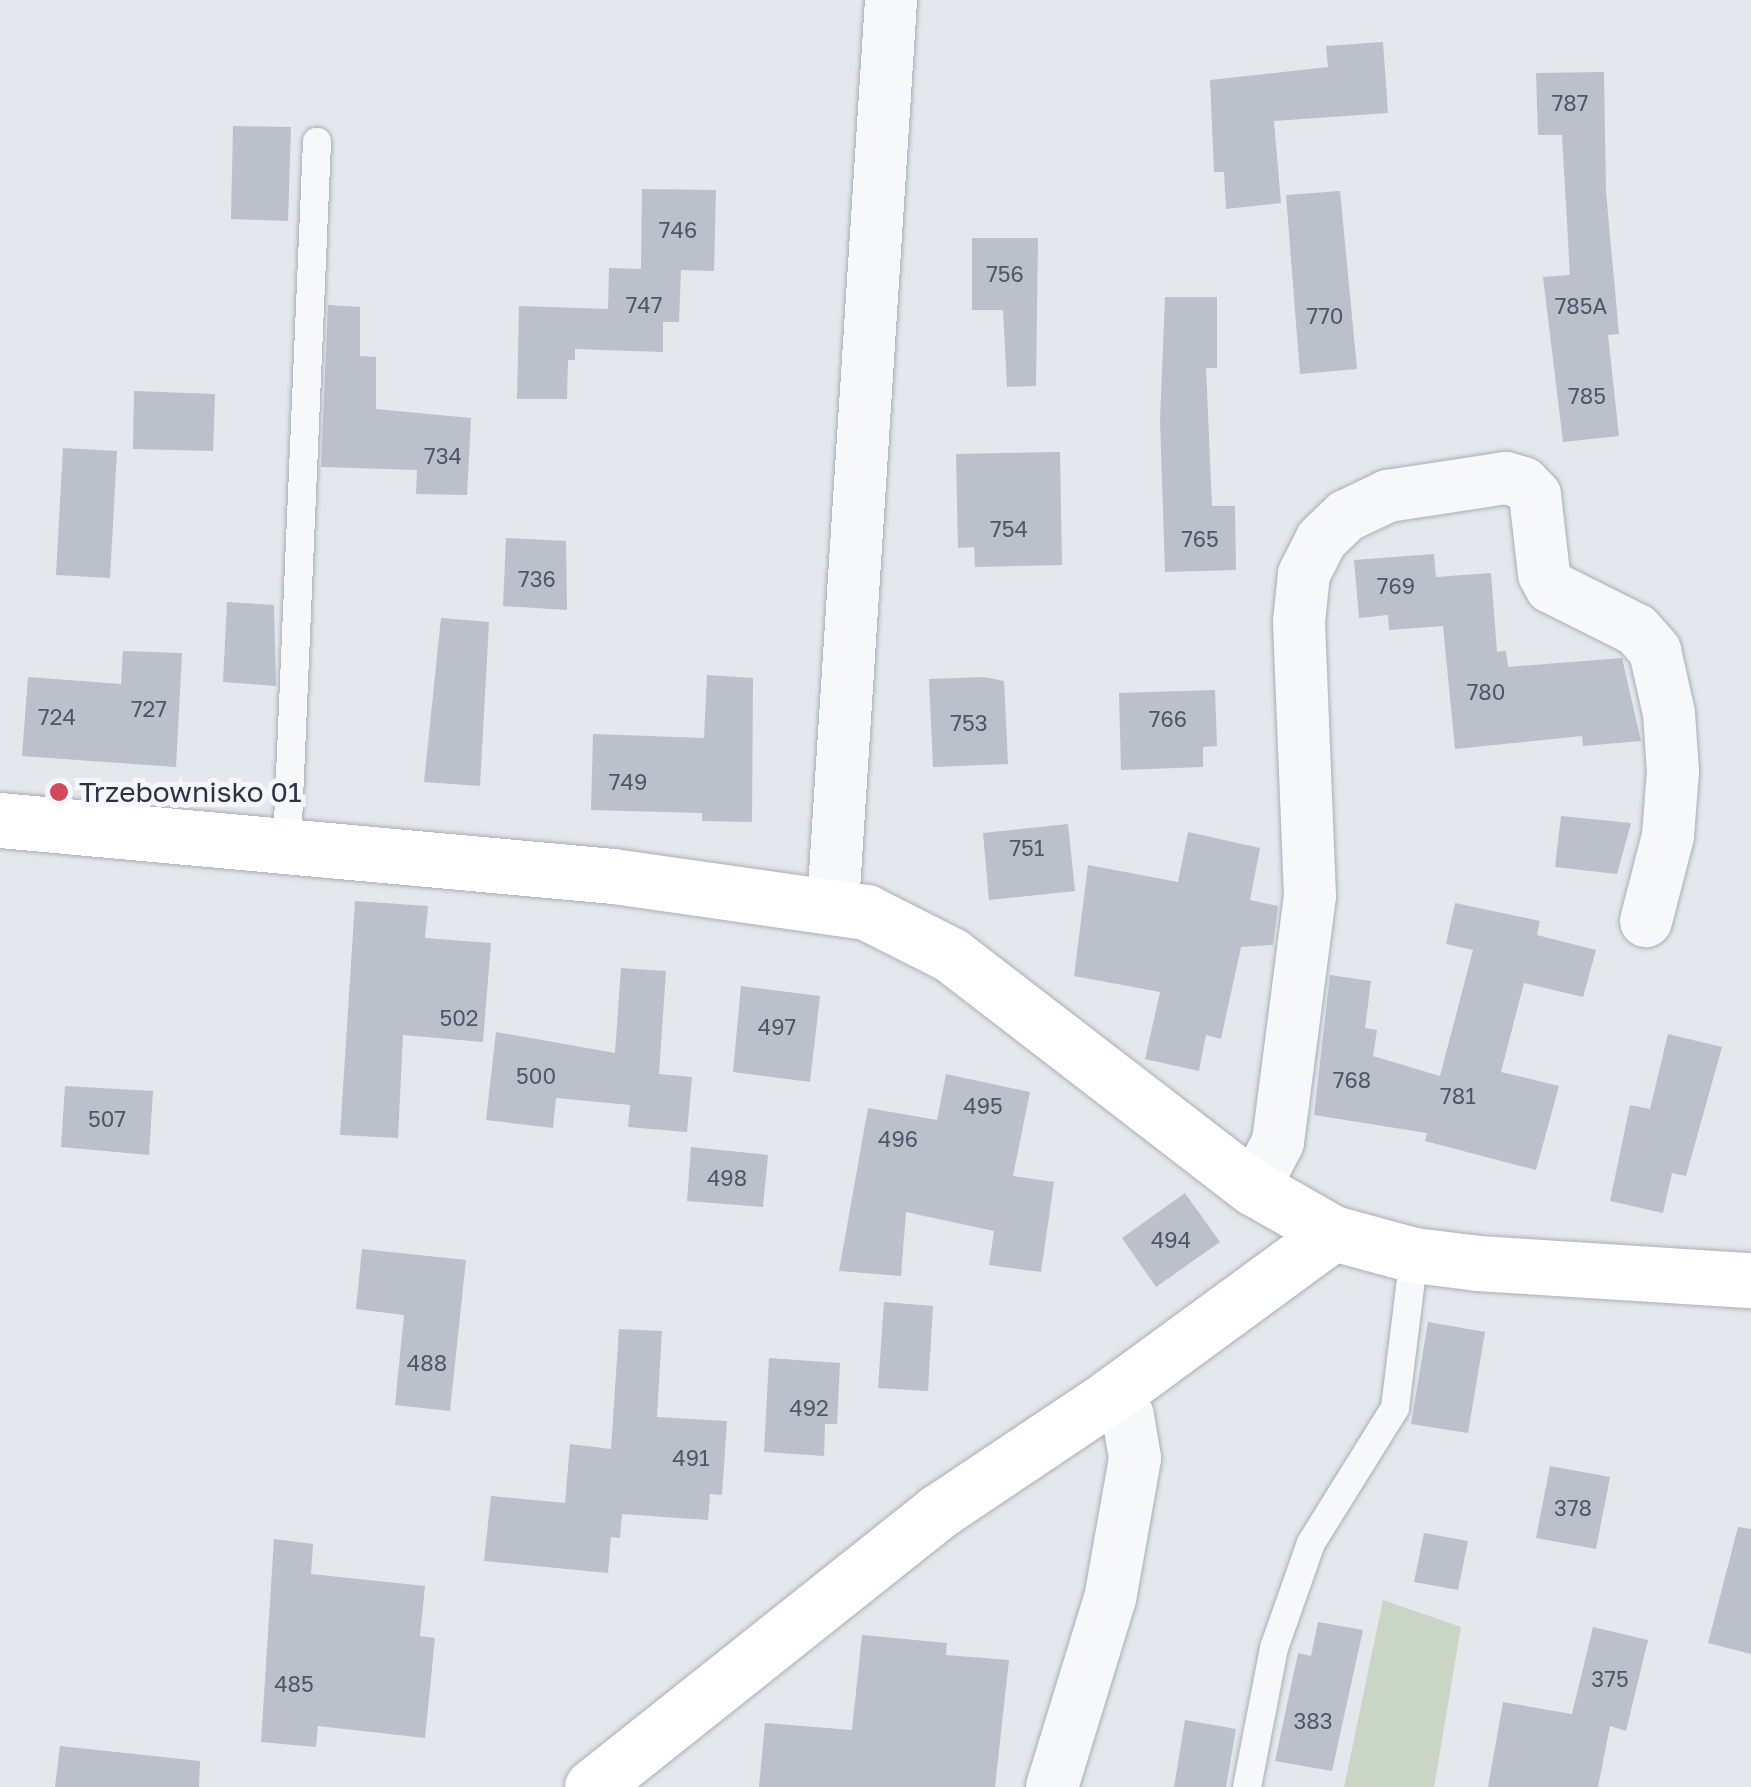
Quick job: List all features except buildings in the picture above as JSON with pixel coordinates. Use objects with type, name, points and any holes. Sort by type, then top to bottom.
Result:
[{"type":"street","points":[[833,905],[891,0]]},
{"type":"street","points":[[1254,1188],[1278,1142],[1310,896],[1299,622],[1304,574],[1321,540],[1346,516],[1388,496],[1506,478],[1523,483],[1534,494],[1544,574],[1552,586],[1637,630],[1655,651],[1673,772],[1668,836],[1646,920]]},
{"type":"street","points":[[0,820],[288,846],[833,905],[904,926],[951,955],[1254,1188],[1333,1233],[1414,1255],[1751,1280]]},
{"type":"street","points":[[592,1787],[939,1511],[1112,1395],[1333,1233]]},
{"type":"street","points":[[1052,1787],[1110,1599],[1135,1458],[1128,1416],[1112,1395]]},
{"type":"lane","points":[[288,846],[316,142]]},
{"type":"lane","points":[[1247,1787],[1274,1648],[1311,1542],[1395,1408],[1408,1340],[1414,1255]]},
{"type":"green space","points":[[1383,1600],[1461,1627],[1434,1787],[1344,1787]]},
{"type":"place","name":"Trzebownisko 01","points":[[59,792]]}]
